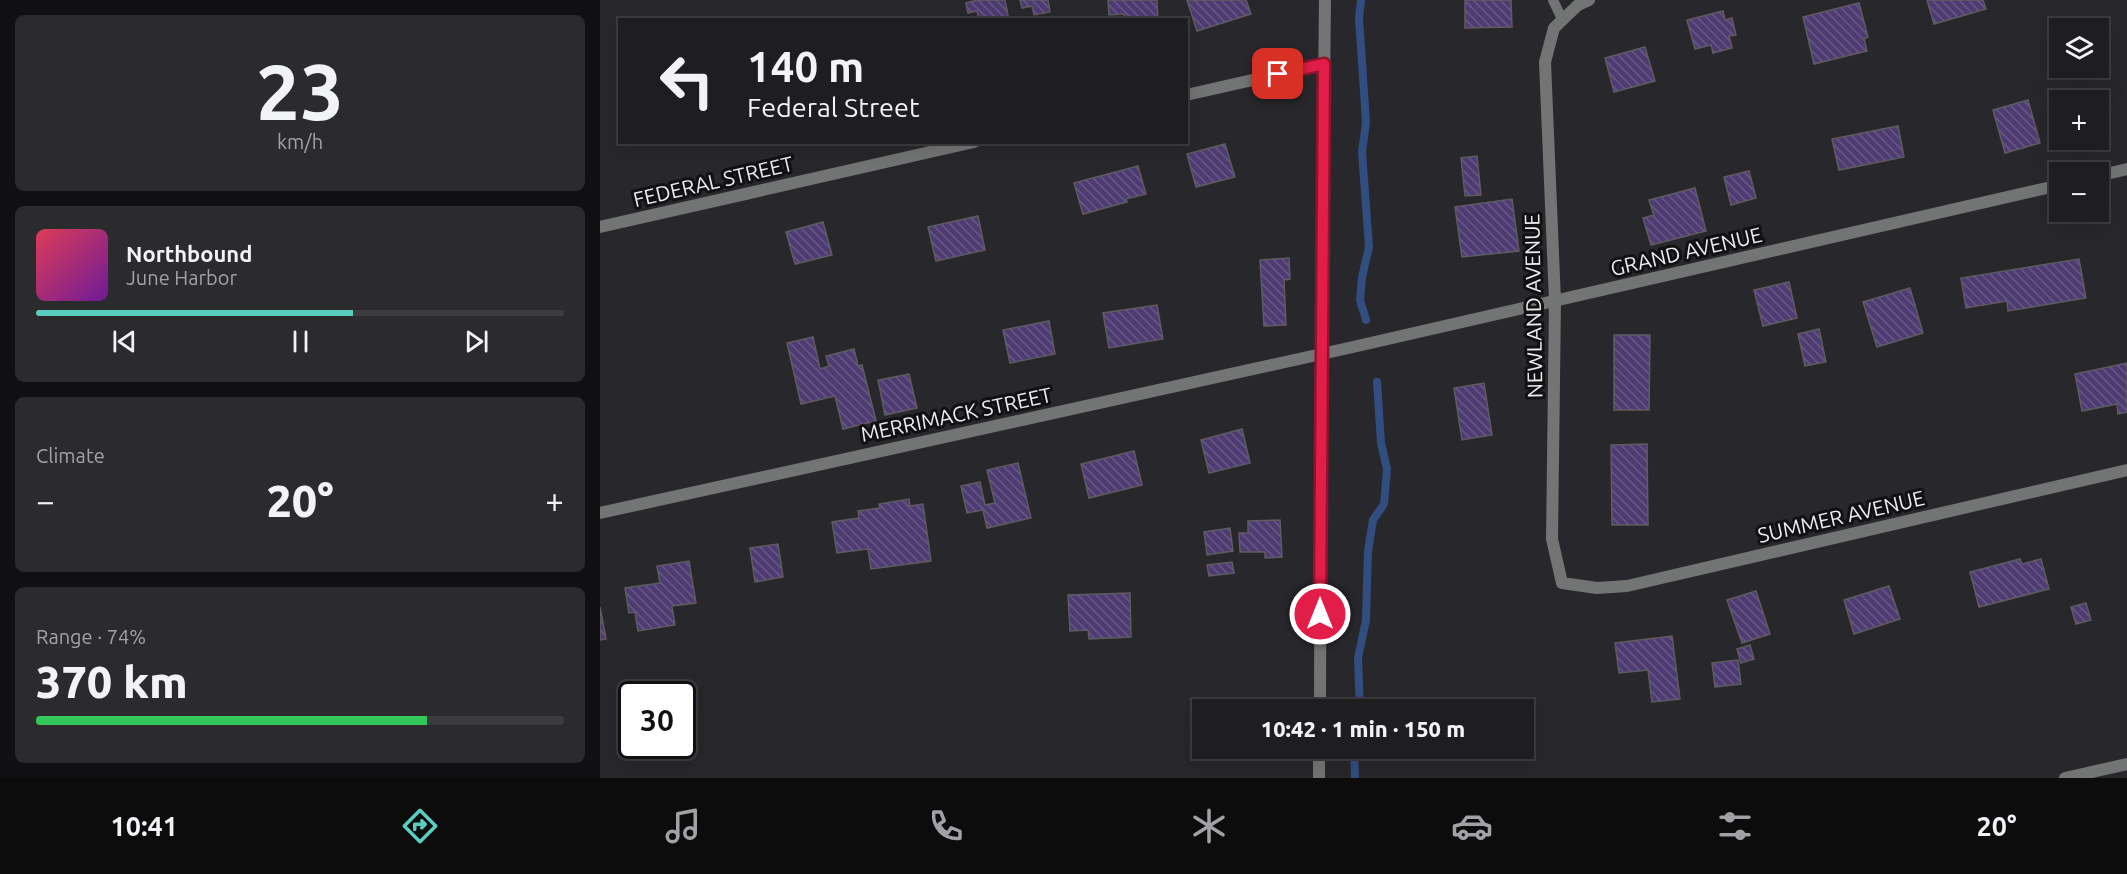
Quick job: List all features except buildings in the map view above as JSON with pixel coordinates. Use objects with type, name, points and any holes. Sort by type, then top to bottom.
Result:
[{"type":"street","points":[[1320,699],[1321,354],[1326,0]]},
{"type":"street","points":[[1558,24],[1578,5],[1589,0]]},
{"type":"street","name":"NEWLAND AVENUE","points":[[1558,24],[1545,62],[1555,301],[1552,538],[1562,584]]},
{"type":"street","points":[[1188,95],[1324,64]]},
{"type":"street","name":"FEDERAL STREET","points":[[600,227],[965,144]]},
{"type":"street","points":[[2109,173],[2127,169]]},
{"type":"street","name":"GRAND AVENUE","points":[[1321,354],[2049,188]]},
{"type":"street","name":"MERRIMACK STREET","points":[[600,513],[1321,354]]},
{"type":"street","name":"SUMMER AVENUE","points":[[1562,584],[1597,588],[1627,586],[2127,470]]},
{"type":"street","points":[[1319,778],[1320,759]]},
{"type":"street","points":[[2065,778],[2127,764]]},
{"type":"lane","points":[[1553,0],[1558,24]]},
{"type":"waterway","points":[[1361,0],[1359,18],[1366,122],[1362,152],[1369,247],[1362,277],[1360,300],[1366,320]]},
{"type":"waterway","points":[[1360,699],[1358,658],[1366,620],[1368,551],[1373,520],[1384,504],[1387,469],[1381,443],[1377,382]]},
{"type":"waterway","points":[[1354,759],[1355,778]]},
{"type":"route","points":[[1278,74],[1324,64],[1320,614]]}]
